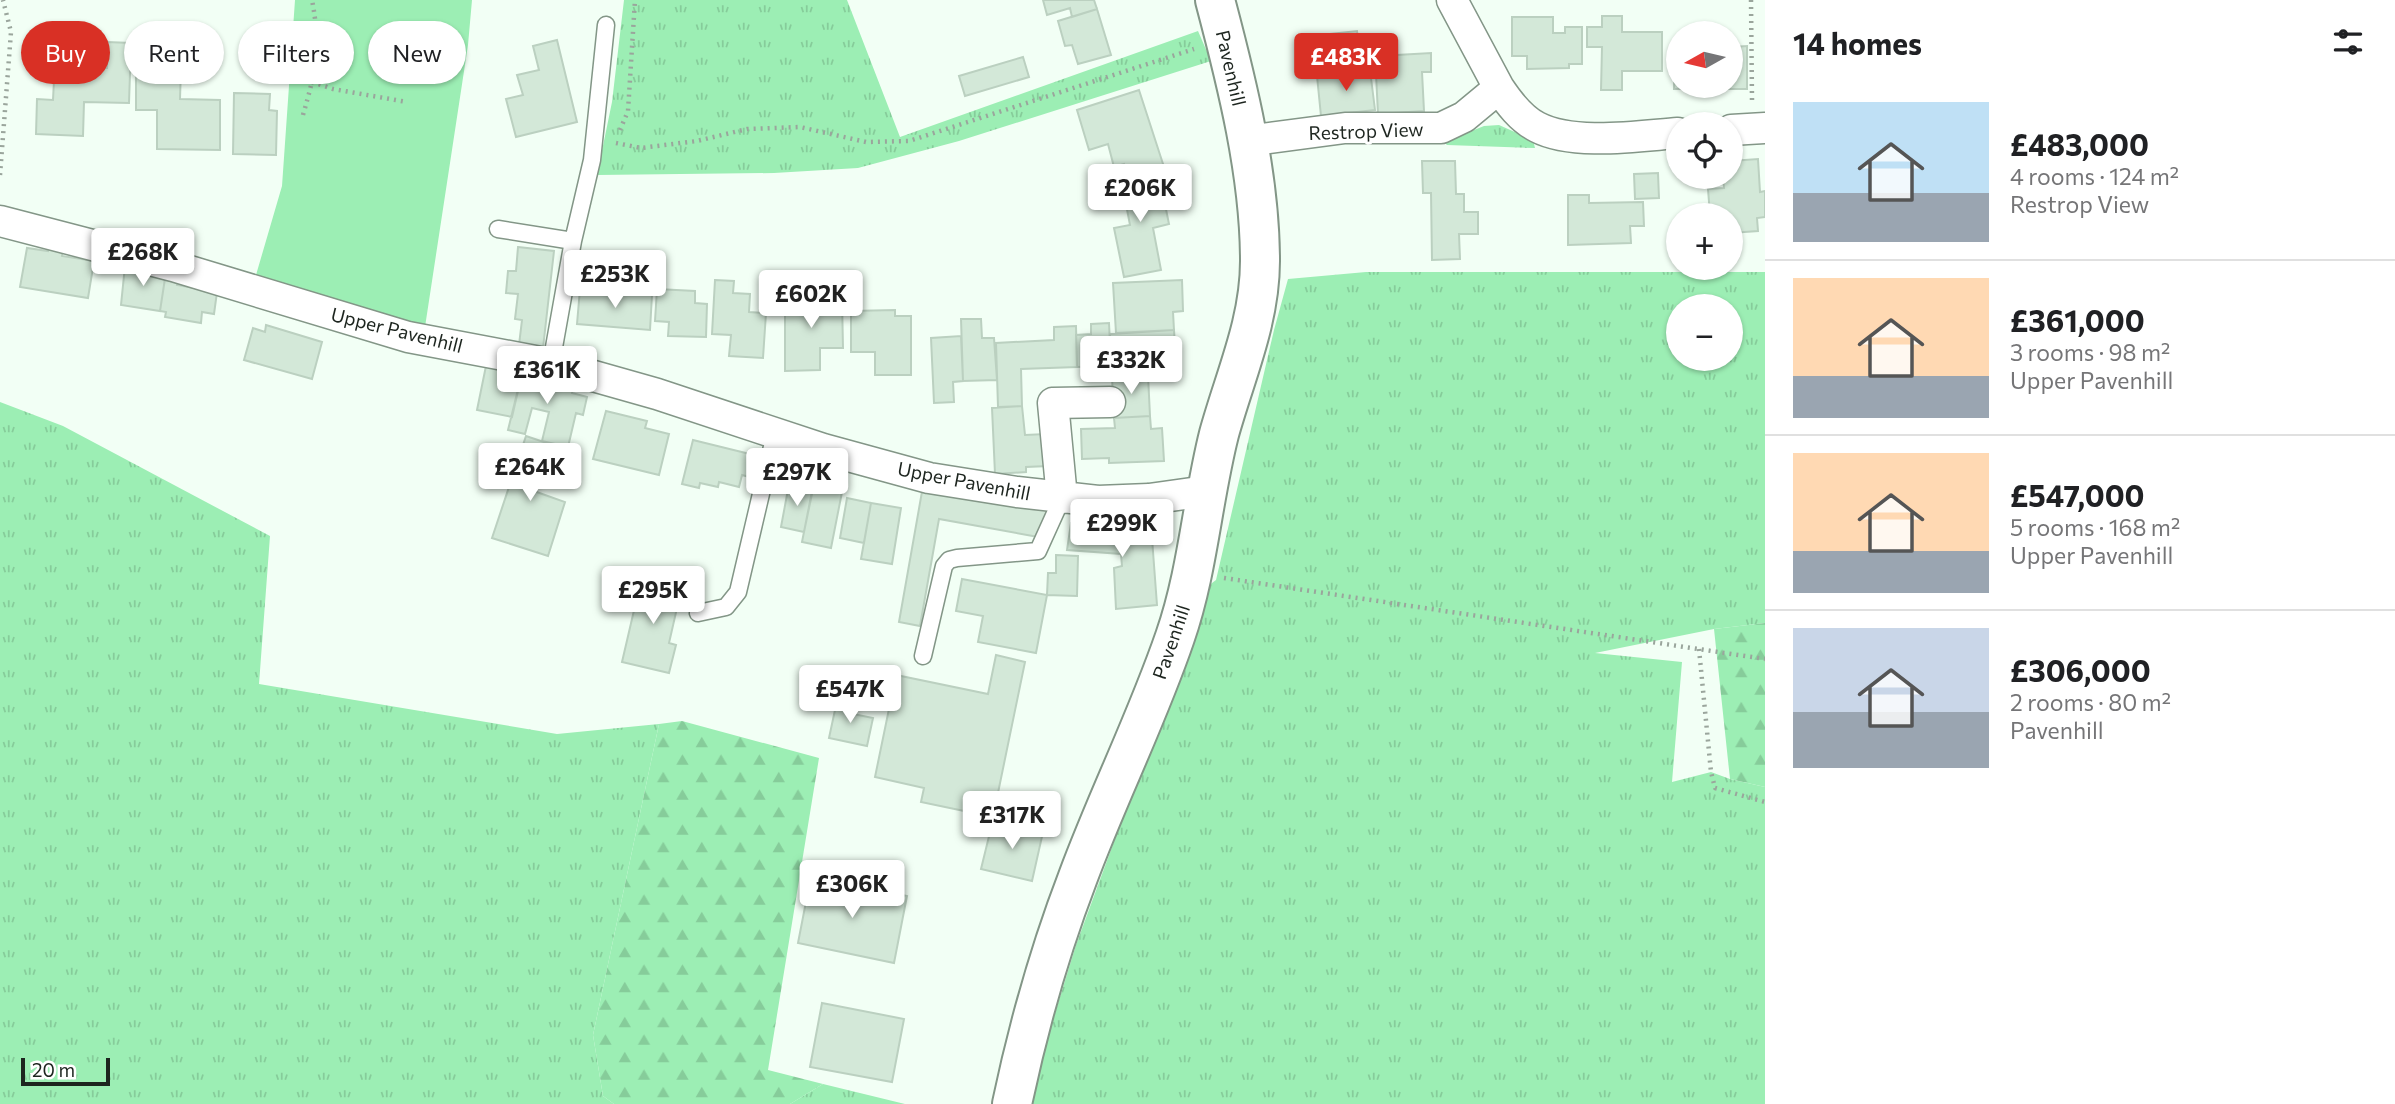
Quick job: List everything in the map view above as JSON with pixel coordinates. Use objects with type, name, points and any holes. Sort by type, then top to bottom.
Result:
[{"type":"street","name":"Pavenhill","points":[[1012,1104],[1025,1045],[1077,878],[1176,635],[1192,573],[1206,491],[1220,431],[1249,341],[1258,301],[1260,260],[1247,141],[1215,0]]},
{"type":"street","points":[[1452,0],[1499,88],[1517,111],[1535,126],[1548,132],[1598,137],[1666,134]]},
{"type":"street","name":"Restrop View","points":[[1247,141],[1345,128],[1441,128],[1464,117],[1499,88]]},
{"type":"street","name":"Upper Pavenhill","points":[[0,221],[173,265],[408,337],[551,364],[657,394],[775,434],[929,478],[1098,501],[1149,499],[1206,491]]},
{"type":"street","points":[[1062,498],[1053,403],[1111,402]]},
{"type":"lane","points":[[551,364],[573,241],[592,160],[606,25]]},
{"type":"lane","points":[[498,229],[573,241]]},
{"type":"lane","points":[[698,613],[726,607],[738,592],[775,434]]},
{"type":"lane","points":[[923,656],[944,566],[949,560],[1038,551],[1062,498]]},
{"type":"path","points":[[0,175],[11,32],[3,0]]},
{"type":"path","points":[[312,0],[316,21]]},
{"type":"path","points":[[635,0],[628,111],[616,138],[611,141],[641,148],[697,141],[747,129],[800,127],[866,142],[909,141],[1225,39]]},
{"type":"path","points":[[1749,129],[1751,0]]},
{"type":"path","points":[[303,115],[311,84]]},
{"type":"path","points":[[318,84],[407,102]]},
{"type":"path","points":[[1192,573],[1765,659]]},
{"type":"path","points":[[1699,649],[1711,772],[1715,788],[1765,802]]},
{"type":"green space","points":[[295,0],[472,0],[466,58],[466,21],[368,21],[368,84],[462,84],[425,327],[256,275],[282,186],[289,84],[354,84],[354,21],[294,21]]},
{"type":"green space","points":[[624,0],[847,0],[900,137],[1198,31],[1211,61],[959,141],[858,168],[774,173],[597,175],[612,102]]},
{"type":"green space","points":[[1499,125],[1533,140],[1535,148],[1447,145],[1444,142],[1484,126]]},
{"type":"green space","points":[[1366,272],[1666,272],[1666,280],[1743,280],[1743,272],[1765,272],[1765,623],[1714,629],[1595,653],[1682,662],[1672,782],[1711,772],[1765,787],[1765,1104],[1030,1104],[1031,1091],[1076,945],[1208,586],[1216,580],[1288,279]]},
{"type":"green space","points":[[0,402],[63,426],[270,536],[259,684],[557,734],[659,724],[593,1035],[603,1096],[614,1104],[0,1104]]},
{"type":"green space","points":[[1765,623],[1765,787],[1730,779],[1714,629]]},
{"type":"green space","points":[[682,721],[819,758],[768,1070],[823,1084],[790,1104],[614,1104],[603,1096],[593,1035],[659,724]]},
{"type":"green space","points":[[823,1084],[905,1104],[790,1104]]},
{"type":"building","points":[[1043,0],[1094,0],[1097,9],[1072,17],[1070,8],[1047,15]]},
{"type":"building","points":[[1097,9],[1111,55],[1078,64],[1072,45],[1065,46],[1058,21]]},
{"type":"building","points":[[1602,16],[1622,16],[1622,32],[1662,32],[1662,71],[1622,71],[1622,90],[1601,90],[1602,47],[1587,47],[1587,27],[1602,27]]},
{"type":"building","points":[[1512,17],[1553,17],[1553,33],[1565,33],[1565,27],[1582,27],[1582,64],[1569,64],[1569,68],[1527,69],[1527,56],[1512,56]]},
{"type":"building","points":[[1357,31],[1361,63],[1336,66],[1337,74],[1317,76],[1312,36]]},
{"type":"building","points":[[557,40],[577,122],[516,137],[506,99],[523,95],[517,75],[539,70],[533,46]]},
{"type":"building","points":[[110,42],[124,43],[124,84],[130,84],[129,103],[84,102],[83,136],[36,134],[37,99],[53,100],[54,84],[110,84]]},
{"type":"building","points":[[1743,46],[1747,46],[1747,89],[1743,89]]},
{"type":"building","points":[[1431,53],[1431,72],[1422,72],[1424,111],[1378,114],[1376,74],[1397,73],[1397,55]]},
{"type":"building","points":[[1023,57],[1029,77],[965,96],[959,76]]},
{"type":"building","points":[[1370,70],[1375,110],[1321,116],[1317,76]]},
{"type":"building","points":[[136,84],[180,84],[180,99],[220,100],[220,150],[157,149],[157,110],[136,110]]},
{"type":"building","points":[[1139,90],[1164,167],[1129,177],[1124,164],[1114,167],[1108,144],[1089,150],[1077,110]]},
{"type":"building","points":[[234,93],[270,94],[269,110],[277,111],[276,155],[233,154]]},
{"type":"building","points":[[1758,159],[1760,192],[1765,191],[1765,217],[1757,218],[1758,231],[1743,232],[1743,203],[1709,203],[1708,189],[1743,189],[1743,160]]},
{"type":"building","points":[[1422,161],[1455,161],[1456,194],[1464,194],[1464,212],[1478,212],[1478,234],[1459,234],[1460,259],[1432,260],[1431,193],[1423,193]]},
{"type":"building","points":[[1658,173],[1659,198],[1635,199],[1634,174]]},
{"type":"building","points":[[1159,175],[1169,224],[1153,228],[1161,270],[1124,277],[1114,228],[1130,225],[1125,199],[1113,201],[1110,185]]},
{"type":"building","points":[[1568,195],[1589,195],[1589,203],[1643,202],[1644,226],[1630,226],[1631,243],[1568,245]]},
{"type":"building","points":[[49,244],[63,246],[62,256],[94,261],[88,298],[20,287],[27,248],[48,251]]},
{"type":"building","points":[[518,247],[554,251],[543,348],[519,345],[522,320],[515,319],[518,294],[506,293],[508,271],[516,271]]},
{"type":"building","points":[[125,266],[166,272],[160,311],[121,305]]},
{"type":"building","points":[[166,272],[179,274],[177,285],[217,292],[214,314],[202,312],[201,323],[165,317],[166,312],[160,311]]},
{"type":"building","points":[[715,280],[734,281],[733,293],[750,294],[749,312],[766,313],[763,358],[729,356],[731,335],[712,334]]},
{"type":"building","points":[[1182,280],[1183,311],[1173,312],[1174,330],[1116,333],[1113,283]]},
{"type":"building","points":[[580,289],[652,295],[650,330],[577,324]]},
{"type":"building","points":[[657,289],[695,291],[695,303],[707,304],[706,337],[668,336],[669,322],[655,321]]},
{"type":"building","points":[[785,293],[814,293],[814,299],[842,299],[843,348],[820,348],[820,370],[785,371]]},
{"type":"building","points":[[895,310],[895,316],[911,316],[911,375],[875,375],[875,352],[851,352],[851,311]]},
{"type":"building","points":[[961,319],[981,319],[982,338],[994,338],[997,380],[963,381]]},
{"type":"building","points":[[1109,323],[1111,366],[1077,367],[1076,335],[1091,334],[1091,324]]},
{"type":"building","points":[[266,325],[322,342],[312,379],[244,360],[253,328],[265,332]]},
{"type":"building","points":[[1076,326],[1077,367],[1021,369],[1022,406],[998,407],[996,343],[1054,340],[1054,327]]},
{"type":"building","points":[[1174,330],[1176,362],[1160,363],[1160,369],[1145,369],[1148,375],[1112,377],[1110,334]]},
{"type":"building","points":[[961,336],[963,381],[953,382],[954,402],[934,403],[931,338]]},
{"type":"building","points":[[487,361],[523,369],[512,417],[477,410]]},
{"type":"building","points":[[523,369],[575,382],[572,393],[587,397],[583,415],[576,413],[568,447],[542,441],[549,412],[532,408],[525,434],[508,430]]},
{"type":"building","points":[[1148,375],[1150,416],[1114,418],[1112,377]]},
{"type":"building","points":[[1022,406],[1025,435],[1046,434],[1048,466],[1026,467],[1026,472],[995,474],[992,408]]},
{"type":"building","points":[[606,411],[647,421],[645,428],[669,434],[659,475],[593,459]]},
{"type":"building","points":[[1150,416],[1151,429],[1162,428],[1164,461],[1109,463],[1109,458],[1082,459],[1081,429],[1115,428],[1114,418]]},
{"type":"building","points":[[526,436],[556,446],[545,476],[536,473],[531,490],[565,502],[548,556],[492,538]]},
{"type":"building","points":[[693,440],[758,456],[753,478],[742,475],[739,487],[719,482],[718,487],[700,483],[699,488],[682,484]]},
{"type":"building","points":[[814,481],[843,487],[831,548],[802,542]]},
{"type":"building","points":[[789,484],[813,489],[804,532],[781,527]]},
{"type":"building","points":[[923,486],[1049,508],[1044,538],[939,519],[920,626],[899,622]]},
{"type":"building","points":[[847,498],[871,503],[864,543],[840,538]]},
{"type":"building","points":[[871,503],[901,508],[892,564],[861,559]]},
{"type":"building","points":[[1071,523],[1151,525],[1157,605],[1116,609],[1114,568],[1122,566],[1121,554],[1067,550]]},
{"type":"building","points":[[1056,555],[1078,556],[1077,596],[1047,595],[1048,573],[1056,573]]},
{"type":"building","points":[[642,576],[682,586],[669,643],[676,645],[669,673],[622,662]]},
{"type":"building","points":[[962,579],[1047,595],[1036,653],[978,642],[983,616],[956,611]]},
{"type":"building","points":[[996,655],[1025,662],[993,817],[921,802],[924,788],[875,777],[896,675],[988,694]]},
{"type":"building","points":[[838,696],[851,699],[848,713],[873,718],[867,746],[829,738]]},
{"type":"building","points":[[993,820],[1043,832],[1032,881],[981,869]]},
{"type":"building","points":[[811,876],[907,896],[894,963],[798,943]]},
{"type":"building","points":[[822,1003],[904,1019],[892,1082],[810,1067]]}]
